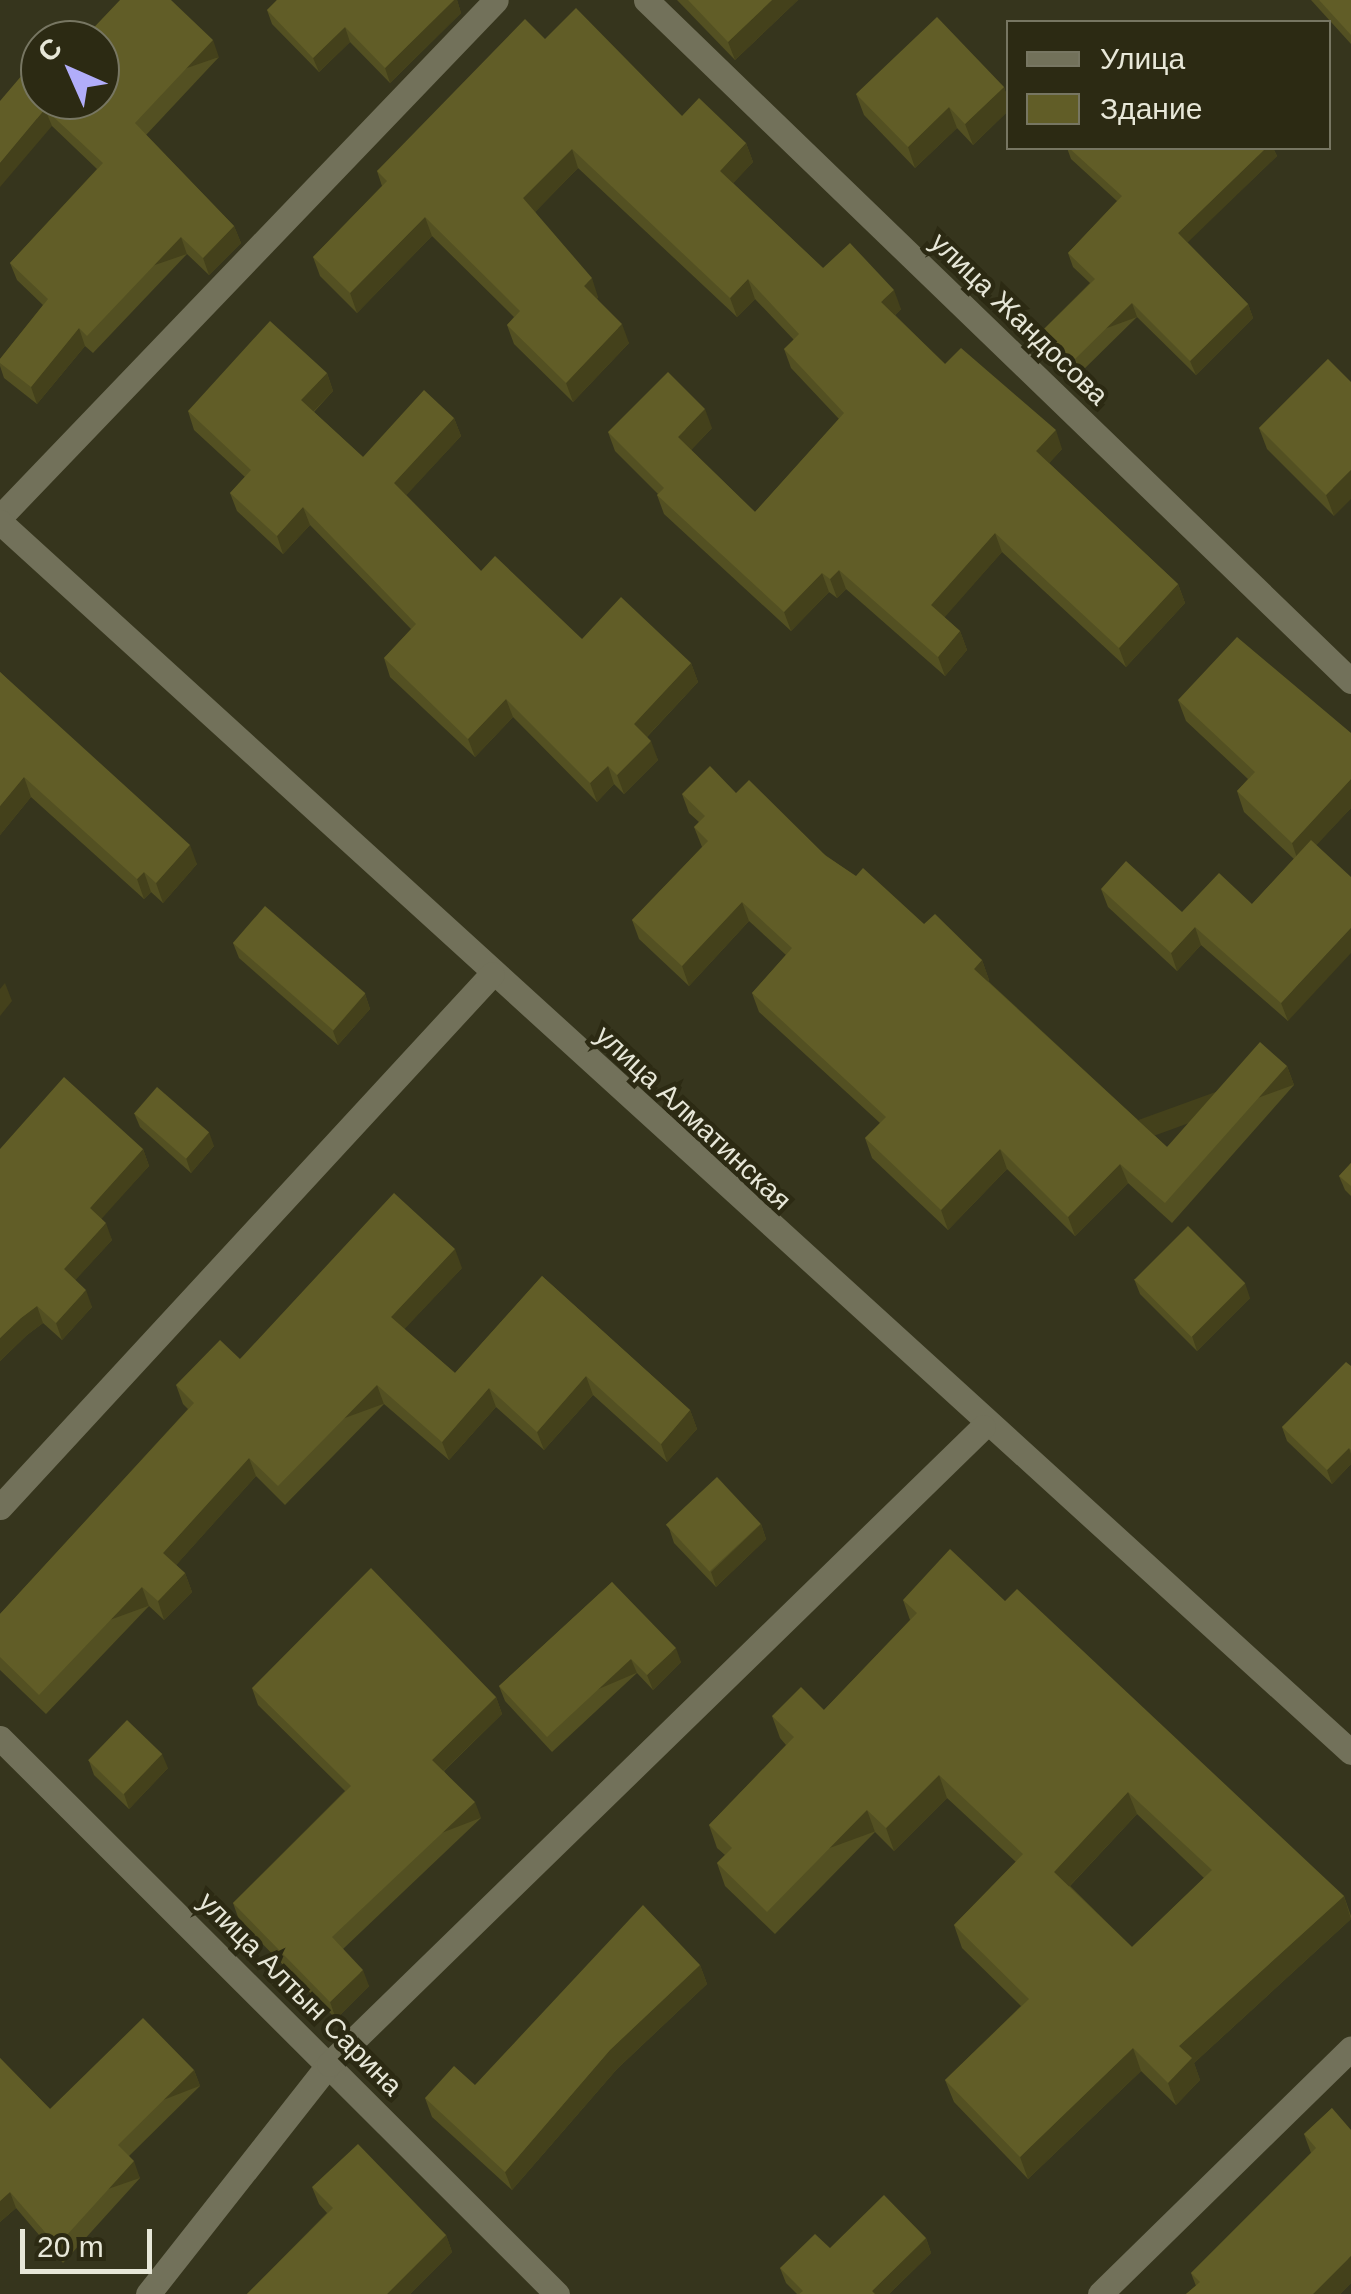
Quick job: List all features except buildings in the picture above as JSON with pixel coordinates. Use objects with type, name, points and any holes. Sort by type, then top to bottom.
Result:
[{"type":"street","points":[[0,520],[496,0]]},
{"type":"street","name":"улица Жандосова","points":[[646,0],[1351,681]]},
{"type":"street","name":"улица Алматинская","points":[[0,520],[983,1426],[1351,1752]]},
{"type":"street","points":[[0,1506],[492,974]]},
{"type":"street","points":[[148,2294],[328,2064],[983,1426]]},
{"type":"street","name":"улица Алтын Сарина","points":[[0,1738],[557,2294]]},
{"type":"street","points":[[1100,2294],[1351,2048]]}]
